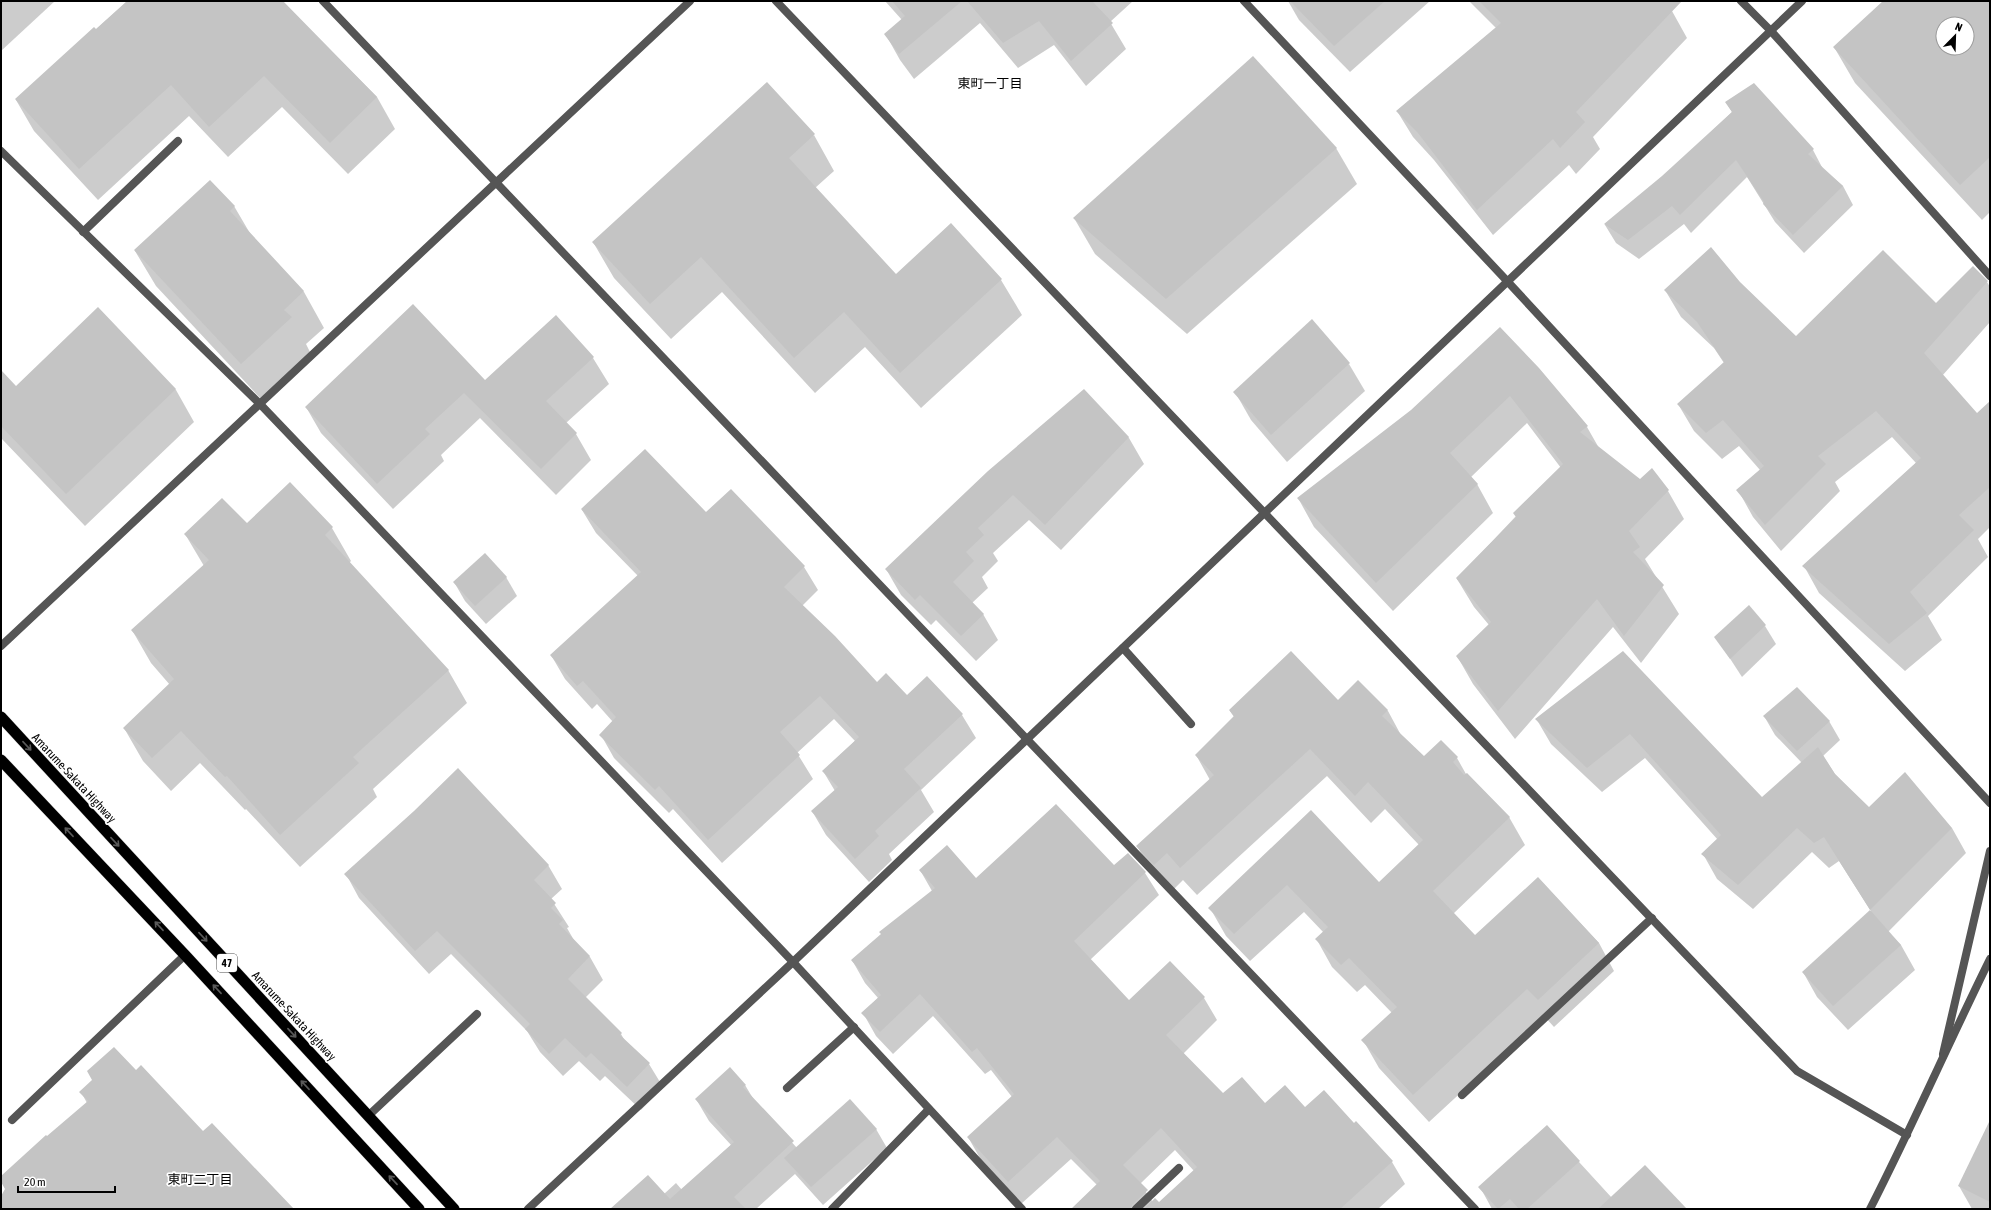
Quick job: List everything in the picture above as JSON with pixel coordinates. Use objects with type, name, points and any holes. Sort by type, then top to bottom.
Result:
[{"type":"highway","name":"Amarume-Sakata Highway","points":[[1,717],[454,1209]]},
{"type":"highway","name":"47","points":[[1,760],[185,955],[419,1209]]},
{"type":"street","points":[[323,1],[1475,1209]]},
{"type":"street","points":[[1,646],[690,1]]},
{"type":"street","points":[[776,1],[1797,1071],[1907,1135]]},
{"type":"street","points":[[1244,1],[1508,282],[1990,803]]},
{"type":"street","points":[[1741,1],[1771,31],[1990,276]]},
{"type":"street","points":[[528,1209],[793,962],[1802,1]]},
{"type":"street","points":[[84,232],[178,141]]},
{"type":"street","points":[[1,151],[260,404],[793,962],[1022,1209]]},
{"type":"street","points":[[1123,648],[1191,724]]},
{"type":"street","points":[[1942,1055],[1990,851]]},
{"type":"street","points":[[1462,1095],[1652,918]]},
{"type":"street","points":[[12,1120],[185,955]]},
{"type":"street","points":[[1870,1209],[1907,1135],[1942,1055],[1990,959]]},
{"type":"street","points":[[368,1116],[477,1014]]},
{"type":"street","points":[[787,1088],[854,1027]]},
{"type":"street","points":[[832,1209],[929,1109]]},
{"type":"street","points":[[1136,1209],[1179,1168]]},
{"type":"building","points":[[127,1],[283,1],[377,97],[330,143],[264,76],[209,127],[171,85],[79,169],[15,99],[94,27],[96,29]]},
{"type":"building","points":[[892,1],[962,1],[899,54],[884,34],[905,16]]},
{"type":"building","points":[[967,1],[1092,1],[1113,23],[1071,61],[1039,21],[1003,43]]},
{"type":"building","points":[[1290,1],[1385,1],[1334,46]]},
{"type":"building","points":[[1479,1],[1682,1],[1576,112],[1585,122],[1560,148],[1553,139],[1477,210],[1418,133],[1396,111],[1501,23]]},
{"type":"building","points":[[1883,1],[1990,1],[1990,157],[1960,185],[1833,47]]},
{"type":"building","points":[[1253,56],[1337,148],[1166,299],[1073,218]]},
{"type":"building","points":[[767,82],[815,134],[789,158],[896,274],[951,223],[1002,279],[900,373],[844,312],[794,358],[701,257],[650,304],[592,242]]},
{"type":"building","points":[[1754,83],[1814,149],[1808,154],[1843,186],[1793,235],[1763,204],[1764,202],[1736,160],[1680,215],[1672,206],[1628,240],[1604,224],[1662,176],[1732,112],[1725,102]]},
{"type":"building","points":[[210,180],[235,206],[230,211],[304,291],[284,310],[292,317],[241,364],[134,250]]},
{"type":"building","points":[[1711,247],[1740,282],[1796,336],[1883,250],[1936,303],[1973,266],[1988,281],[1924,353],[1977,413],[1990,401],[1990,487],[1959,515],[1974,530],[1910,592],[1927,613],[1889,644],[1802,566],[1921,458],[1876,411],[1818,456],[1826,464],[1765,525],[1736,490],[1764,466],[1723,420],[1706,433],[1677,404],[1724,362],[1697,322],[1664,290]]},
{"type":"building","points":[[413,304],[485,380],[556,315],[594,357],[546,401],[577,433],[541,469],[464,393],[425,429],[430,434],[377,484],[305,407]]},
{"type":"building","points":[[98,307],[176,389],[66,494],[1,426],[1,370],[16,386]]},
{"type":"building","points":[[1312,319],[1350,363],[1271,435],[1233,392]]},
{"type":"building","points":[[1500,327],[1539,368],[1588,426],[1580,432],[1640,479],[1652,468],[1669,490],[1629,531],[1640,547],[1633,552],[1664,585],[1624,636],[1597,599],[1498,711],[1456,656],[1491,622],[1456,578],[1516,517],[1513,513],[1563,464],[1510,396],[1450,453],[1478,484],[1376,583],[1297,498],[1411,410]]},
{"type":"building","points":[[1084,389],[1129,437],[1045,525],[1013,495],[978,528],[984,535],[966,552],[974,561],[953,582],[984,614],[961,636],[920,595],[915,600],[885,569],[988,471]]},
{"type":"building","points":[[645,449],[706,512],[731,489],[805,566],[784,587],[835,636],[877,682],[886,673],[907,695],[927,676],[963,714],[904,769],[921,788],[875,831],[879,836],[855,859],[811,811],[838,787],[822,771],[859,737],[820,696],[780,732],[800,755],[708,840],[659,786],[655,790],[599,735],[616,717],[583,681],[577,686],[550,655],[641,572],[581,509]]},
{"type":"building","points":[[290,482],[333,527],[325,535],[449,670],[353,757],[359,763],[280,835],[227,776],[225,777],[181,731],[152,758],[123,728],[174,679],[131,630],[209,560],[184,534],[222,498],[247,523]]},
{"type":"building","points":[[485,553],[507,577],[475,606],[453,582]]},
{"type":"building","points":[[1749,605],[1766,625],[1730,659],[1714,637]]},
{"type":"building","points":[[1291,651],[1338,700],[1358,680],[1388,710],[1382,716],[1424,756],[1441,740],[1458,757],[1453,762],[1464,775],[1467,773],[1510,817],[1433,891],[1475,935],[1538,877],[1599,943],[1538,1000],[1527,989],[1413,1095],[1361,1040],[1397,1007],[1349,958],[1341,965],[1315,939],[1328,927],[1287,885],[1234,934],[1208,908],[1311,810],[1379,882],[1423,840],[1368,782],[1355,796],[1310,749],[1180,868],[1167,853],[1154,865],[1136,846],[1214,775],[1195,755],[1234,716],[1229,710]]},
{"type":"building","points":[[1623,651],[1762,797],[1818,747],[1835,774],[1869,807],[1905,772],[1952,828],[1870,910],[1824,837],[1814,843],[1797,828],[1738,885],[1701,854],[1721,835],[1630,734],[1587,768],[1535,719]]},
{"type":"building","points":[[1797,687],[1830,721],[1797,751],[1763,716]]},
{"type":"building","points":[[458,768],[549,865],[534,880],[556,903],[551,908],[563,920],[559,924],[590,956],[568,979],[622,1033],[620,1035],[650,1063],[627,1087],[591,1053],[586,1058],[565,1038],[549,1054],[525,1029],[530,1024],[437,931],[415,951],[344,874],[414,811]]},
{"type":"building","points":[[1056,804],[1114,865],[1128,853],[1146,872],[1074,941],[1129,1000],[1170,961],[1205,997],[1166,1035],[1223,1093],[1242,1077],[1265,1103],[1285,1085],[1305,1107],[1324,1090],[1354,1123],[1356,1121],[1393,1161],[1340,1209],[1144,1209],[1155,1198],[1159,1202],[1197,1167],[1161,1128],[1123,1165],[1148,1190],[1132,1205],[1131,1209],[1071,1209],[1100,1181],[1057,1137],[1008,1182],[967,1137],[1014,1094],[977,1048],[972,1052],[920,994],[880,1032],[861,1013],[881,995],[851,960],[881,934],[879,932],[935,888],[919,870],[947,845],[976,878]]},
{"type":"building","points":[[1870,910],[1901,945],[1833,1006],[1802,972]]},
{"type":"building","points":[[114,1047],[136,1070],[141,1065],[203,1131],[212,1123],[294,1209],[1,1209],[1,1196],[5,1189],[1,1182],[1,1176],[46,1135],[47,1136],[88,1101],[79,1092],[92,1080],[87,1071]]},
{"type":"building","points":[[730,1067],[746,1085],[743,1087],[794,1141],[734,1197],[746,1209],[610,1209],[648,1175],[670,1199],[734,1142],[695,1099]]},
{"type":"building","points":[[850,1099],[877,1129],[811,1187],[784,1158]]},
{"type":"building","points":[[1990,1120],[1990,1202],[1958,1186]]},
{"type":"building","points":[[1547,1125],[1580,1161],[1527,1209],[1519,1209],[1510,1199],[1498,1209],[1478,1187]]},
{"type":"building","points":[[1645,1165],[1687,1209],[1598,1209]]},
{"type":"district","name":"東町一丁目","points":[[990,83]]},
{"type":"district","name":"東町二丁目","points":[[200,1179]]}]
